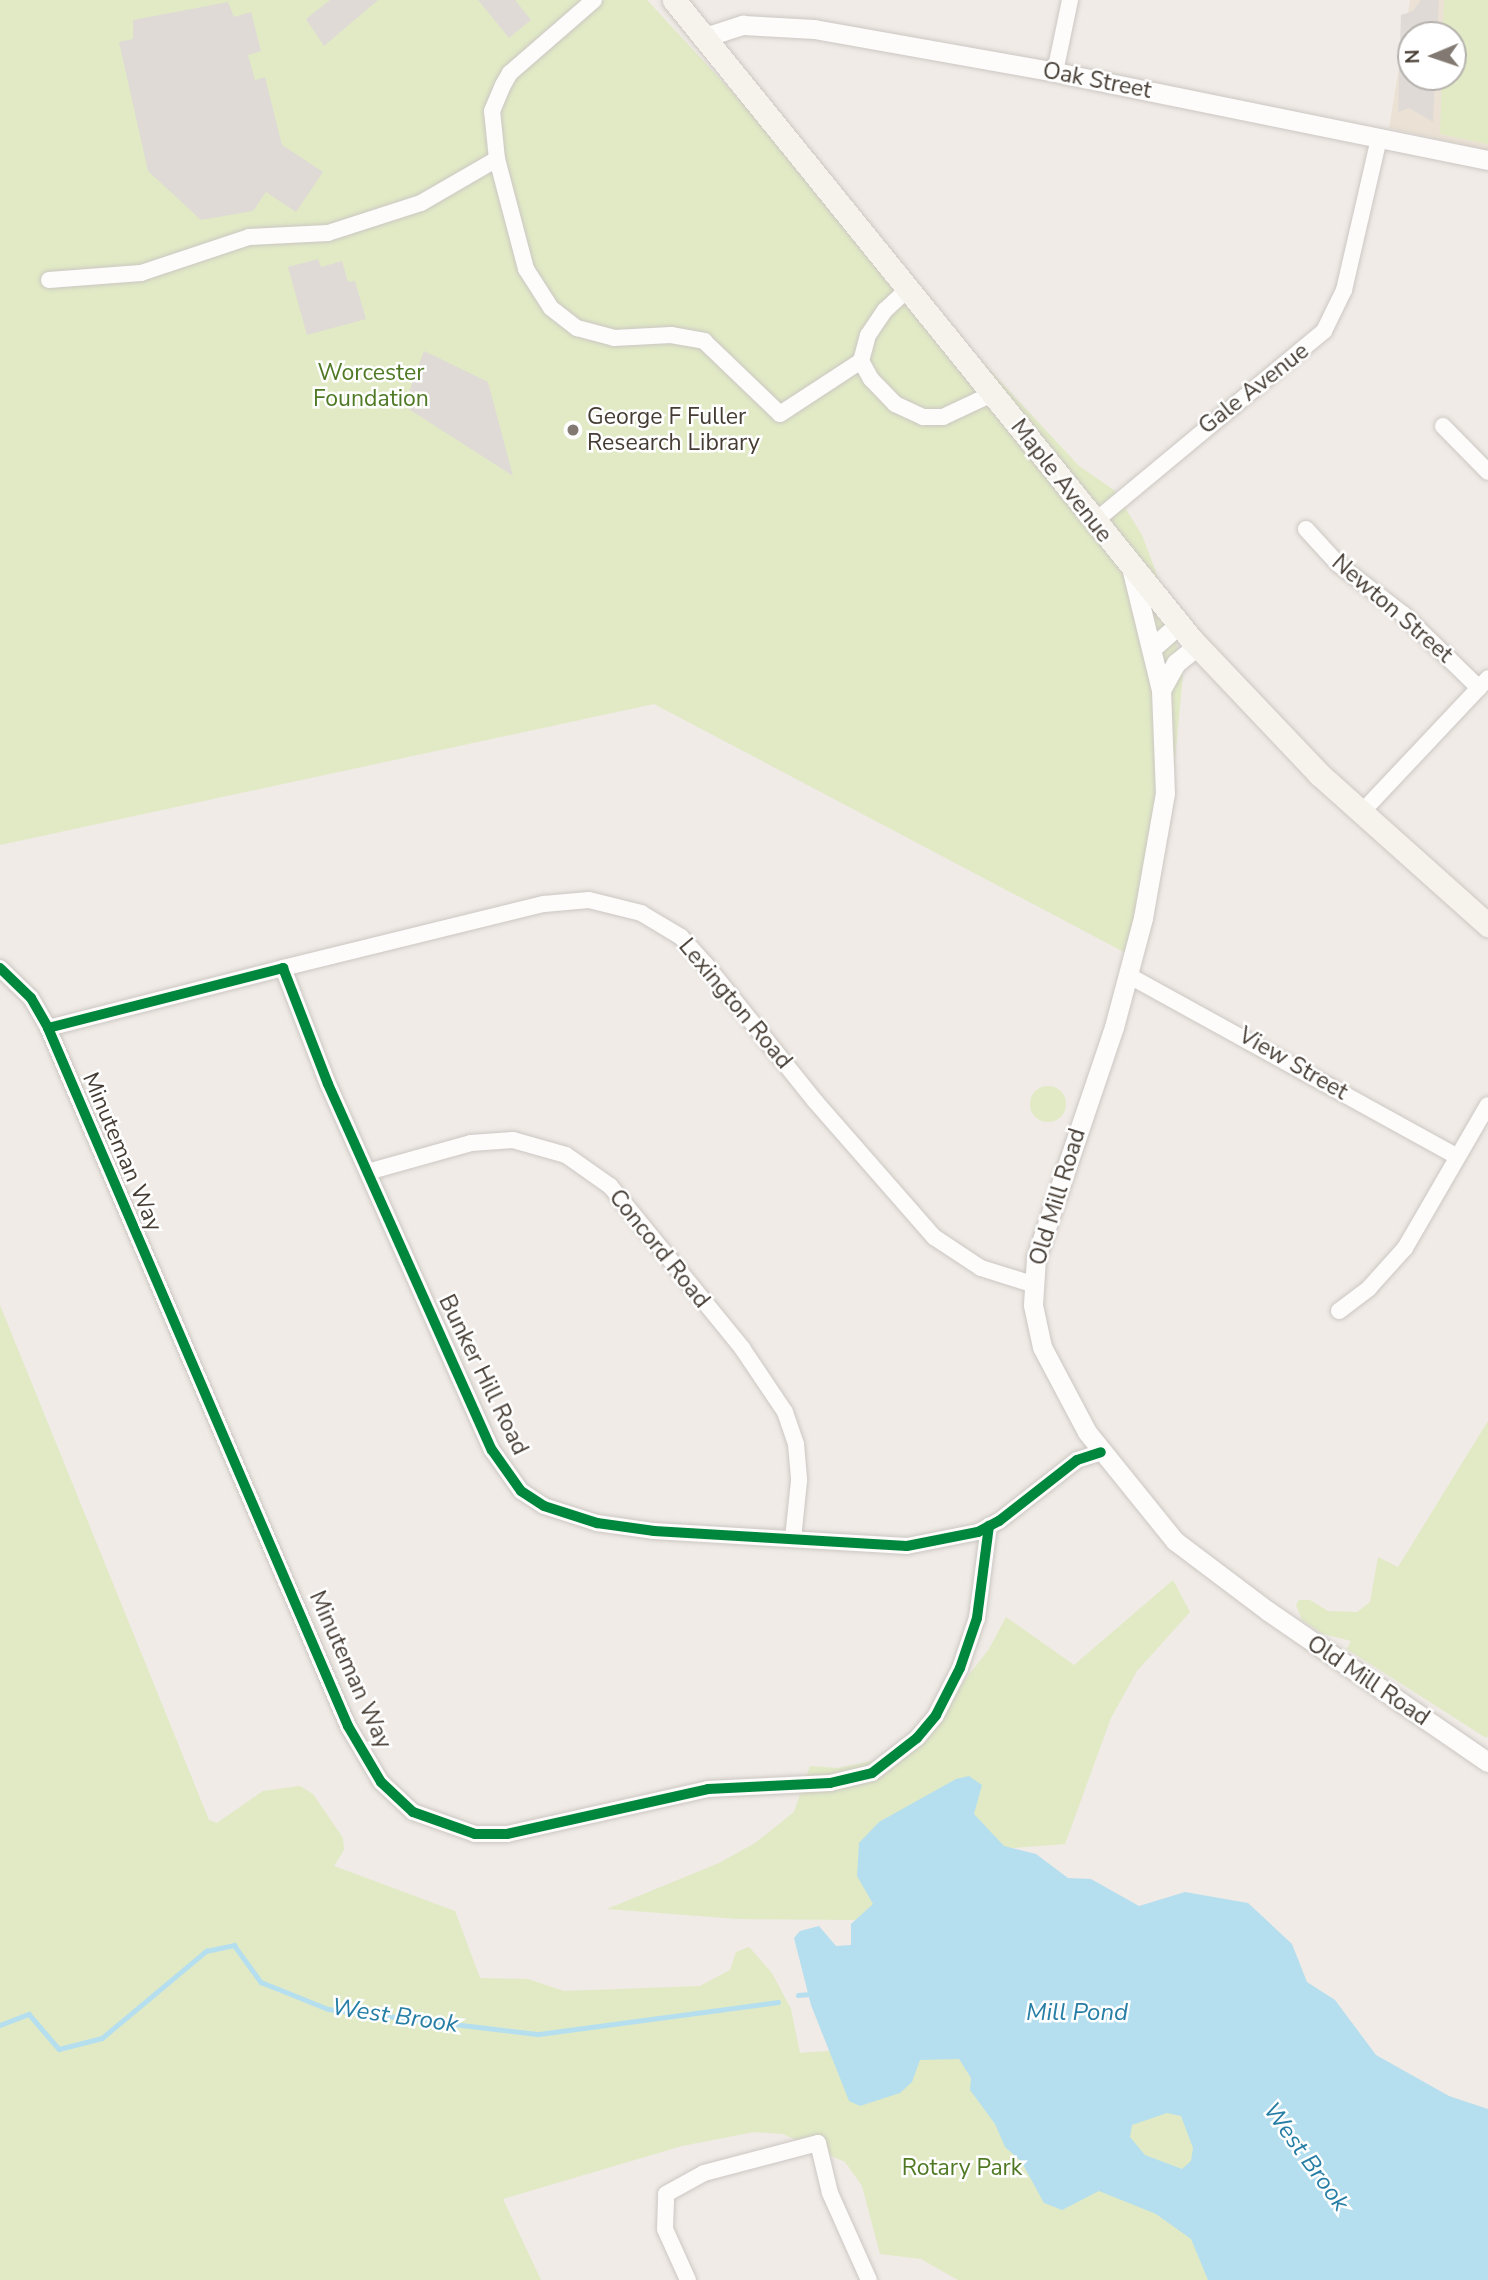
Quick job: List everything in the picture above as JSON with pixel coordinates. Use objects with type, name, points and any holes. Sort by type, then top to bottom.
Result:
[{"type":"main road","name":"Maple Avenue","points":[[674,0],[910,287],[1132,571],[1178,625],[1361,813],[1488,925]]},
{"type":"street","points":[[594,0],[510,73],[492,111],[497,159],[526,269],[551,308],[577,328],[614,338],[671,335],[704,341],[780,414],[861,361],[875,323],[910,287]]},
{"type":"street","points":[[1055,72],[1070,0]]},
{"type":"street","name":"Oak Street","points":[[705,37],[739,26],[789,26],[1055,72],[1488,160]]},
{"type":"street","name":"Gale Avenue","points":[[1094,522],[1202,429],[1308,349],[1324,331],[1344,290],[1379,138]]},
{"type":"street","points":[[49,280],[141,273],[249,237],[337,230],[413,208],[497,159]]},
{"type":"street","points":[[861,361],[895,404],[923,417],[943,416],[992,394]]},
{"type":"street","points":[[1443,426],[1488,472]]},
{"type":"street","name":"Newton Street","points":[[1306,529],[1338,564],[1403,614],[1483,683]]},
{"type":"street","name":"Old Mill Road","points":[[1132,571],[1153,648],[1161,690],[1165,793],[1154,868],[1128,975],[1040,1245],[1032,1284],[1037,1326],[1050,1368],[1101,1452],[1162,1527],[1191,1555],[1488,1762]]},
{"type":"street","points":[[1153,648],[1178,625]]},
{"type":"street","points":[[1161,690],[1176,663],[1197,646]]},
{"type":"street","points":[[1361,813],[1483,683]]},
{"type":"street","name":"Lexington Road","points":[[282,968],[544,904],[589,900],[641,913],[673,932],[706,965],[816,1101],[934,1237],[981,1268],[1032,1284]]},
{"type":"street","name":"Minuteman Way","points":[[0,968],[31,998],[48,1028],[348,1726],[381,1782],[413,1812],[474,1833],[507,1834],[708,1789],[830,1783],[872,1773],[917,1738],[934,1717],[960,1668],[977,1618],[989,1526]]},
{"type":"street","points":[[48,1028],[282,968]]},
{"type":"street","name":"Bunker Hill Road","points":[[282,968],[328,1084],[371,1171],[492,1451],[521,1491],[544,1506],[616,1527],[907,1546],[960,1538],[989,1526],[1077,1460],[1101,1452]]},
{"type":"street","name":"View Street","points":[[1128,975],[1456,1156]]},
{"type":"street","points":[[1339,1311],[1369,1288],[1405,1248],[1488,1105]]},
{"type":"street","name":"Concord Road","points":[[371,1171],[471,1143],[513,1140],[566,1155],[610,1186],[741,1348],[785,1412],[796,1444],[799,1481],[793,1539]]},
{"type":"street","points":[[688,2280],[662,2214],[671,2188],[704,2173],[818,2143],[830,2193],[869,2280]]},
{"type":"shaded area","points":[[330,0],[378,0],[324,46],[306,19]]},
{"type":"shaded area","points":[[478,0],[515,0],[531,20],[509,38]]},
{"type":"shaded area","points":[[1410,0],[1488,0],[1488,150],[1389,128],[1397,79],[1397,91],[1467,91],[1467,21],[1407,21]]},
{"type":"shaded area","points":[[1421,0],[1439,0],[1438,21],[1401,21],[1401,15],[1413,11]]},
{"type":"shaded area","points":[[228,2],[234,17],[251,12],[261,51],[248,55],[255,80],[265,77],[282,145],[323,172],[296,212],[266,192],[253,211],[201,220],[148,171],[119,42],[133,39],[133,20]]},
{"type":"shaded area","points":[[1399,91],[1434,91],[1433,122],[1409,108],[1398,112]]},
{"type":"shaded area","points":[[318,259],[321,267],[342,261],[348,282],[355,281],[366,319],[307,335],[288,267]]},
{"type":"shaded area","points":[[424,351],[488,382],[513,476],[404,406]]},
{"type":"green space","name":"Worcester Foundation","points":[[0,0],[647,0],[1079,466],[1114,490],[1142,535],[1168,604],[1183,674],[1170,813],[1139,960],[654,704],[0,845]]},
{"type":"green space","points":[[1444,0],[1488,0],[1488,144],[1440,134],[1442,91],[1467,91],[1467,21],[1443,21]]},
{"type":"green space","points":[[1048,1086],[1061,1091],[1066,1104],[1061,1117],[1048,1122],[1035,1117],[1030,1104],[1035,1091]]},
{"type":"green space","name":"Rotary Park","points":[[0,1305],[209,1820],[217,1823],[263,1791],[300,1786],[313,1794],[343,1838],[344,1850],[334,1866],[455,1911],[480,1978],[528,1979],[564,1991],[700,1986],[730,1970],[736,1952],[749,1947],[772,1973],[791,2009],[800,2053],[956,2042],[1127,2127],[1182,2100],[1263,2280],[958,2280],[921,2259],[880,2254],[862,2186],[845,2162],[783,2134],[754,2132],[682,2146],[503,2199],[541,2280],[0,2280]]},
{"type":"green space","points":[[1488,1421],[1486,1738],[1347,1649],[1351,1641],[1323,1634],[1302,1620],[1296,1605],[1299,1600],[1310,1600],[1328,1611],[1357,1612],[1370,1602],[1378,1557],[1398,1567]]},
{"type":"green space","points":[[1173,1580],[1190,1612],[1137,1671],[1111,1718],[1065,1844],[900,1857],[872,1928],[857,1920],[738,1919],[607,1909],[719,1863],[755,1843],[794,1812],[810,1766],[838,1768],[881,1759],[928,1728],[989,1649],[1006,1617],[1074,1665]]},
{"type":"water","name":"Mill Pond","points":[[969,1776],[982,1785],[974,1814],[1004,1846],[1036,1854],[1068,1878],[1091,1879],[1139,1906],[1185,1892],[1248,1903],[1292,1944],[1307,1982],[1335,2000],[1376,2055],[1449,2096],[1488,2109],[1488,2280],[1208,2280],[1191,2239],[1156,2214],[1099,2191],[1062,2210],[1044,2203],[1021,2161],[1005,2147],[995,2124],[970,2090],[971,2078],[959,2059],[920,2060],[912,2082],[900,2093],[860,2106],[849,2101],[811,2005],[794,1938],[800,1931],[819,1926],[836,1946],[851,1945],[851,1924],[873,1904],[857,1876],[859,1843],[879,1822],[956,1779]],"holes":[[[1167,2113],[1181,2116],[1193,2148],[1191,2161],[1182,2169],[1145,2155],[1130,2137],[1132,2125]]]},
{"type":"waterway","name":"West Brook","points":[[0,2025],[29,2014],[59,2049],[102,2038],[206,1951],[234,1945],[261,1982],[328,2009],[539,2034],[778,2002]]},
{"type":"waterway","name":"West Brook","points":[[798,1995],[811,1994]]},
{"type":"cycle path","points":[[0,968],[31,998],[48,1028],[348,1726],[381,1782],[413,1812],[475,1834],[507,1834],[708,1789],[830,1783],[872,1773],[917,1738],[936,1715],[960,1668],[977,1618],[989,1526]]},
{"type":"cycle path","points":[[48,1028],[283,968],[328,1084],[492,1450],[521,1491],[544,1506],[597,1523],[654,1531],[907,1546],[978,1532],[999,1521],[1077,1460],[1101,1452]]},
{"type":"place","name":"George F Fuller Research Library","points":[[573,430]]}]
